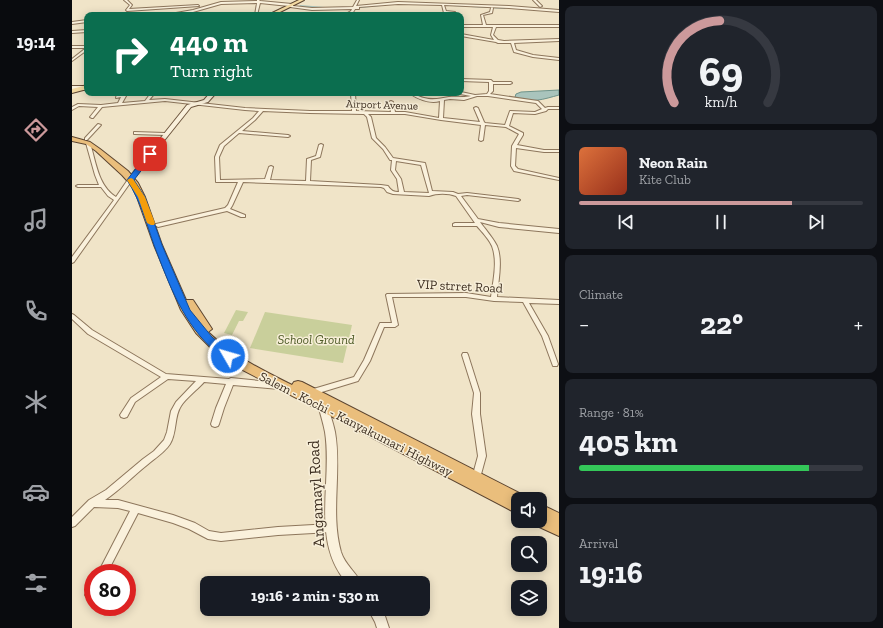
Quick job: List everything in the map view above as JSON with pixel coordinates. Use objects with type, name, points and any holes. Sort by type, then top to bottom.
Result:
[{"type":"highway","name":"Salem - Kochi - Kanyakumari Highway","points":[[72,138],[87,141],[132,178],[148,199],[192,307],[211,334],[241,356],[312,392],[322,401],[511,504]]},
{"type":"highway","name":"Salem - Kochi - Kanyakumari Highway","points":[[132,178],[141,197],[158,245],[181,300],[192,320],[208,340],[228,356],[285,386],[322,401],[511,496]]},
{"type":"highway","points":[[547,514],[559,520]]},
{"type":"highway","points":[[547,523],[559,529]]},
{"type":"main road","points":[[276,12],[302,0]]},
{"type":"main road","points":[[72,88],[84,87]]},
{"type":"main road","points":[[72,91],[84,87]]},
{"type":"main road","points":[[132,178],[188,106],[206,101],[210,96]]},
{"type":"street","points":[[125,0],[131,5],[127,10],[198,6]]},
{"type":"street","points":[[352,12],[358,0]]},
{"type":"street","points":[[534,0],[541,6]]},
{"type":"street","points":[[257,12],[260,2]]},
{"type":"street","points":[[186,12],[218,3],[260,2],[308,8],[354,7],[406,3],[539,10]]},
{"type":"street","points":[[442,5],[445,12]]},
{"type":"street","points":[[535,6],[539,10]]},
{"type":"street","points":[[509,7],[541,6],[559,8]]},
{"type":"street","points":[[491,7],[509,7],[559,12]]},
{"type":"street","points":[[484,26],[482,15],[491,12],[491,7]]},
{"type":"street","points":[[72,23],[84,21]]},
{"type":"street","points":[[464,26],[541,28],[559,26]]},
{"type":"street","points":[[494,26],[492,35],[498,42]]},
{"type":"street","points":[[72,32],[84,31]]},
{"type":"street","points":[[464,36],[498,42],[559,40]]},
{"type":"street","points":[[512,42],[515,51],[530,55],[559,59]]},
{"type":"street","points":[[72,47],[84,48]]},
{"type":"street","points":[[72,60],[84,50]]},
{"type":"street","points":[[464,80],[510,83]]},
{"type":"street","points":[[488,95],[491,91],[491,83]]},
{"type":"street","points":[[464,93],[488,95],[537,102],[544,110]]},
{"type":"street","points":[[418,96],[425,100],[442,100],[450,98],[464,99],[475,95]]},
{"type":"street","points":[[119,104],[124,96]]},
{"type":"street","points":[[147,101],[151,96]]},
{"type":"street","points":[[353,96],[354,112]]},
{"type":"street","points":[[441,119],[442,100]]},
{"type":"street","name":"Airport Avenue","points":[[72,109],[78,106],[101,106],[147,101],[180,101],[194,104],[262,110],[393,112],[507,126]]},
{"type":"street","points":[[391,102],[393,112]]},
{"type":"street","points":[[92,117],[101,106]]},
{"type":"street","points":[[476,108],[482,123],[481,140]]},
{"type":"street","points":[[559,108],[548,108],[535,113],[511,112],[507,126],[521,133],[521,136],[514,146],[513,166],[516,170],[559,179]]},
{"type":"street","points":[[262,110],[240,132],[222,145],[217,154],[217,180],[221,182],[241,180],[381,186],[386,187],[391,192],[429,195],[432,193],[453,193],[458,196],[494,245],[496,251],[494,298]]},
{"type":"street","points":[[365,112],[369,117],[374,138],[394,160],[424,164],[428,190],[432,193]]},
{"type":"street","points":[[98,126],[87,141],[97,175],[108,195],[116,199]]},
{"type":"street","points":[[240,132],[288,136]]},
{"type":"street","points":[[136,133],[165,134]]},
{"type":"street","points":[[308,183],[309,159],[318,157],[321,145]]},
{"type":"street","points":[[514,146],[544,151],[559,151]]},
{"type":"street","points":[[394,160],[393,170],[399,179],[402,193]]},
{"type":"street","points":[[267,181],[271,167]]},
{"type":"street","points":[[72,261],[74,256],[132,178]]},
{"type":"street","points":[[227,209],[230,206],[241,180]]},
{"type":"street","points":[[78,186],[103,186]]},
{"type":"street","points":[[458,196],[467,194],[518,200]]},
{"type":"street","points":[[158,226],[227,209],[243,216]]},
{"type":"street","points":[[455,225],[478,222],[559,231]]},
{"type":"street","name":"VIP strret Road","points":[[312,392],[356,379],[367,361],[382,326],[395,325],[389,295],[466,294],[525,301],[559,302]]},
{"type":"street","points":[[525,301],[545,336],[555,364]]},
{"type":"street","points":[[72,316],[90,332],[167,376],[285,386]]},
{"type":"street","points":[[465,355],[477,393],[476,414],[482,456],[476,478]]},
{"type":"street","points":[[124,415],[133,400],[167,376]]},
{"type":"street","points":[[72,523],[92,502],[109,493],[157,453],[167,442],[178,404],[203,379]]},
{"type":"street","points":[[215,424],[231,381]]},
{"type":"street","name":"Angamayl Road","points":[[322,401],[330,432],[331,528],[337,560],[350,576]]},
{"type":"street","points":[[92,502],[118,504],[192,526],[208,535],[221,537],[278,531],[331,528]]},
{"type":"street","points":[[107,564],[136,509]]},
{"type":"street","points":[[378,616],[383,628]]},
{"type":"green space","name":"School Ground","points":[[236,310],[248,312],[243,321],[239,321],[232,335],[224,333]]},
{"type":"green space","name":"School Ground","points":[[265,312],[352,325],[343,363],[250,348]]},
{"type":"water","points":[[559,90],[559,95],[537,100],[527,100],[515,97],[516,94],[521,92]]},
{"type":"waterway","points":[[420,4],[505,8]]},
{"type":"waterway","points":[[352,8],[379,5]]},
{"type":"waterway","points":[[300,6],[325,8]]},
{"type":"slow traffic","points":[[131,180],[141,197],[151,223]]},
{"type":"route","points":[[150,154],[131,180],[141,197],[158,245],[186,310],[208,340],[228,356]]}]
